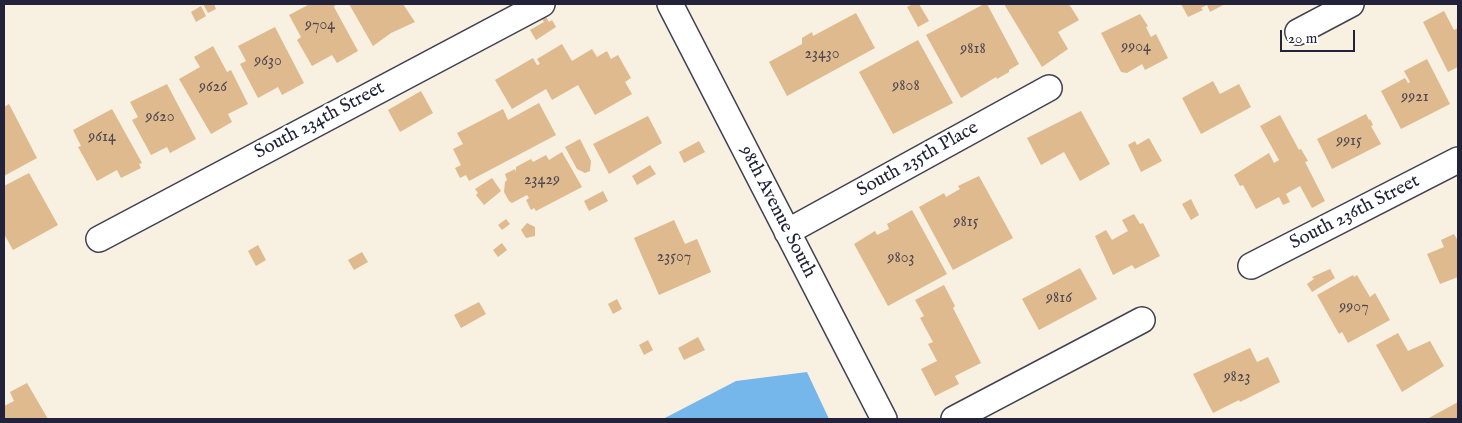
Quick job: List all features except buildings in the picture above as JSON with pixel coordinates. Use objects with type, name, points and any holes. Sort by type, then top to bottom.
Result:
[{"type":"street","name":"South 234th Street","points":[[99,239],[542,4]]},
{"type":"street","name":"98th Avenue South","points":[[670,4],[884,419]]},
{"type":"street","points":[[1298,32],[1351,4]]},
{"type":"street","name":"South 235th Place","points":[[787,232],[1049,88]]},
{"type":"street","name":"South 236th Street","points":[[1251,266],[1458,160]]},
{"type":"street","points":[[954,419],[1142,320]]},
{"type":"water","points":[[807,372],[829,419],[663,419],[736,381]]}]
